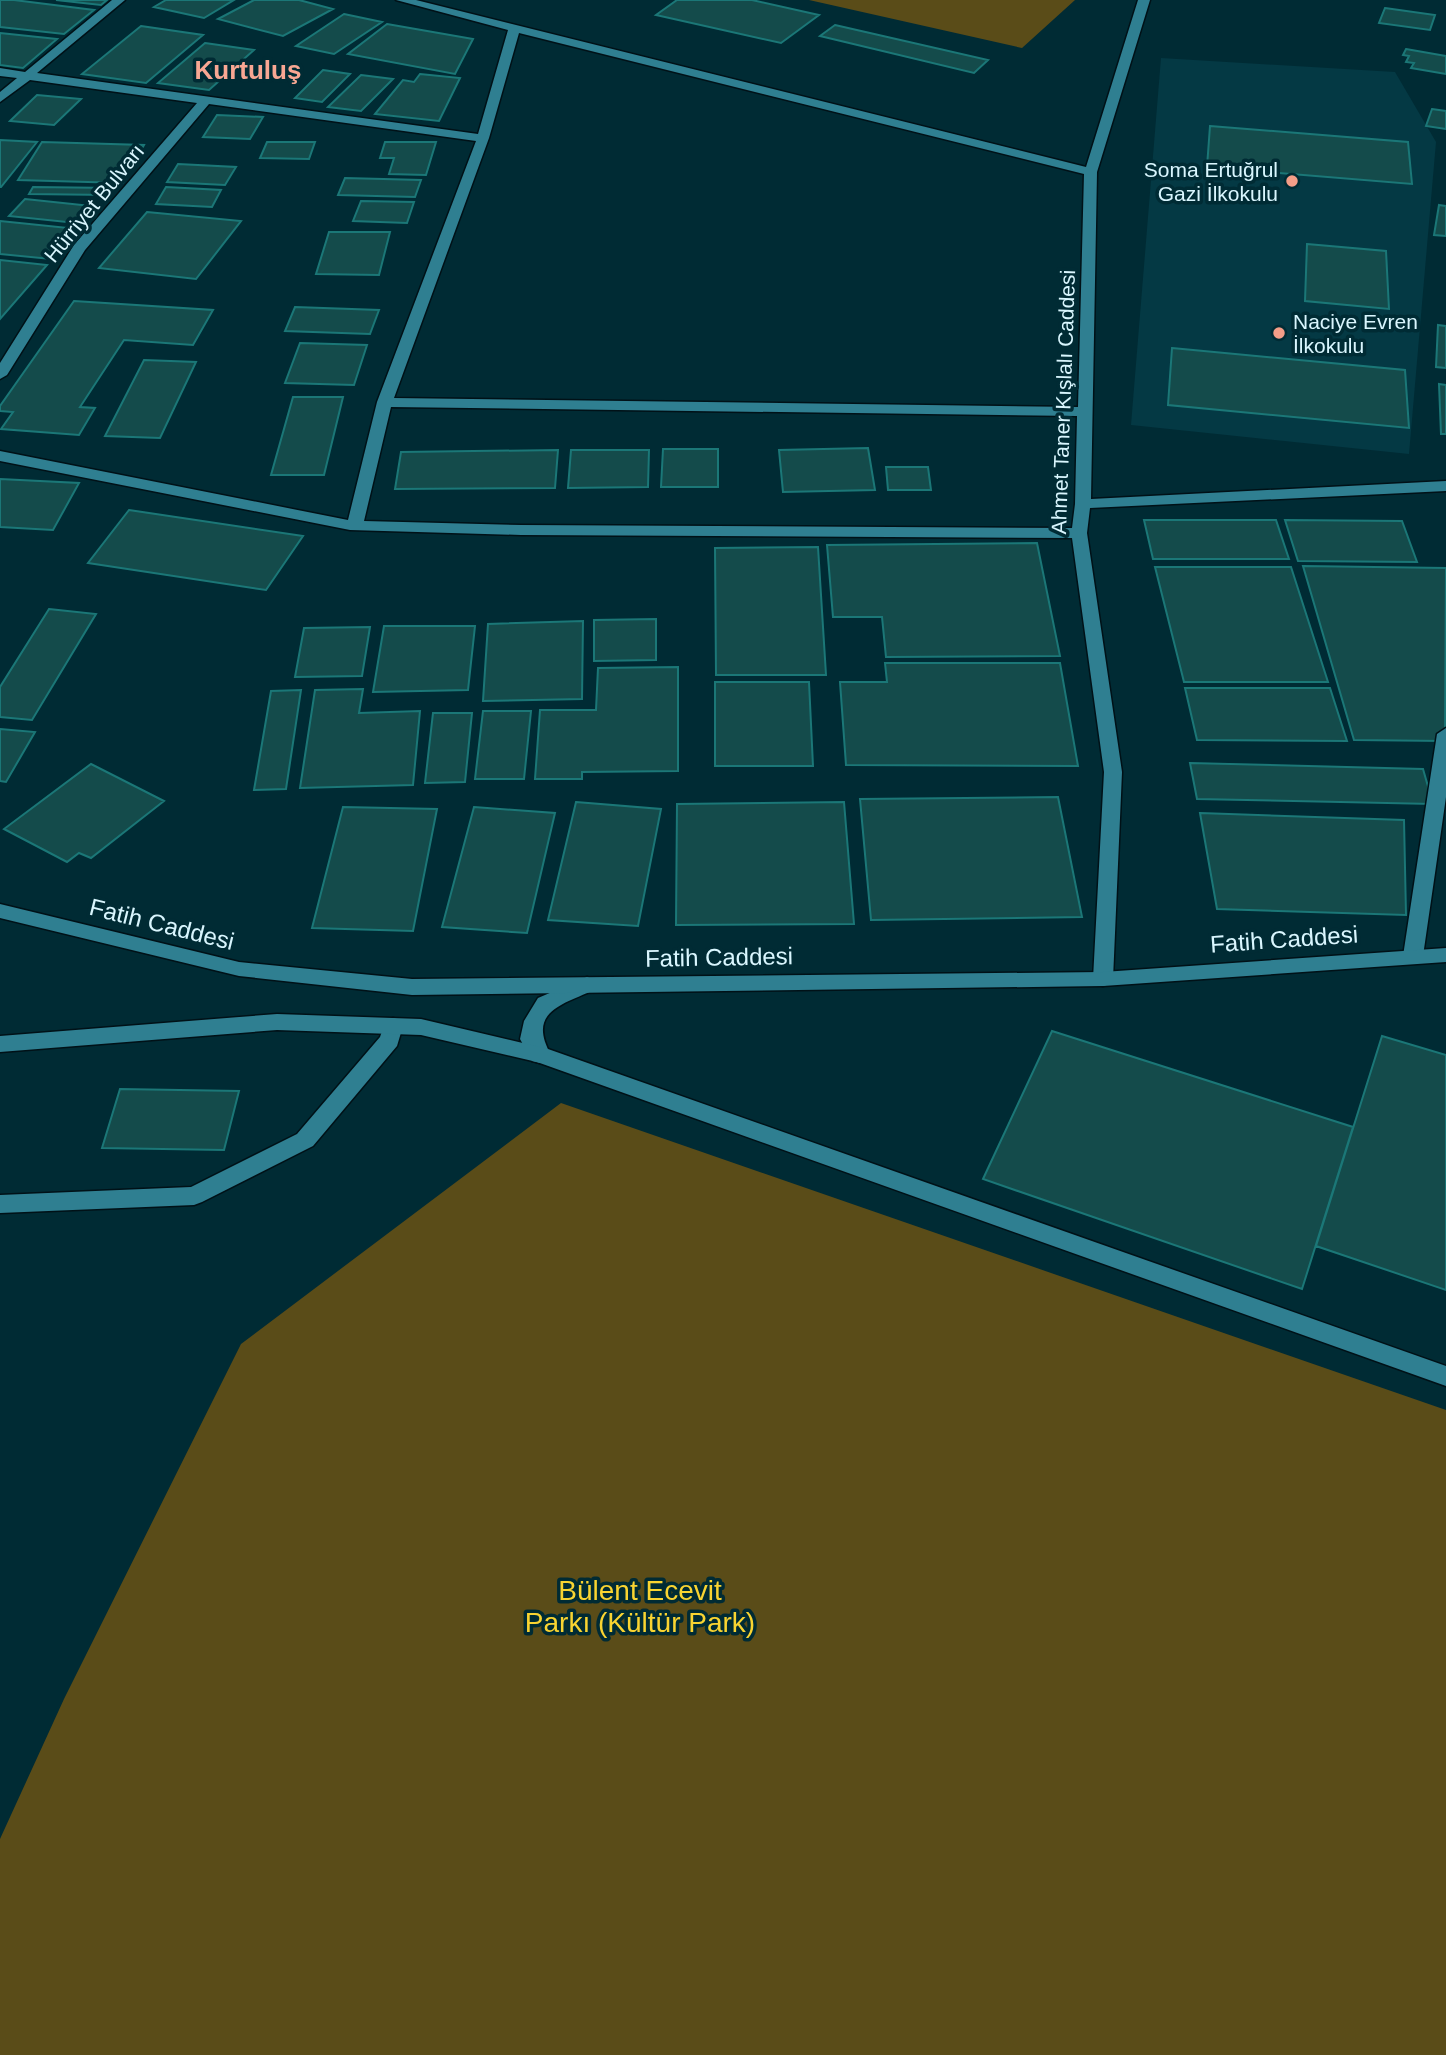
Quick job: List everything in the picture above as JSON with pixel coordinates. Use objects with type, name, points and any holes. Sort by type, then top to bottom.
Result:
[{"type":"street","points":[[0,98],[119,0]]},
{"type":"street","points":[[402,0],[1091,173]]},
{"type":"street","name":"Ahmet Taner Kışlalı Caddesi","points":[[1103,979],[1113,772],[1079,533],[1083,503],[1091,173],[1144,0]]},
{"type":"street","points":[[355,524],[385,402],[483,138],[514,30]]},
{"type":"street","points":[[0,72],[483,138]]},
{"type":"street","name":"Hürriyet Bulvarı","points":[[0,375],[79,248],[207,99]]},
{"type":"street","points":[[385,402],[1084,412]]},
{"type":"street","points":[[0,456],[350,526],[355,524],[535,531],[1079,533]]},
{"type":"street","points":[[1083,503],[1446,486]]},
{"type":"street","points":[[1413,956],[1446,734]]},
{"type":"street","name":"Fatih Caddesi","points":[[0,911],[239,969],[412,987],[1103,979],[1446,955]]},
{"type":"street","points":[[540,1055],[530,1039],[534,1021],[545,1003],[587,985]]},
{"type":"street","points":[[0,1044],[277,1022],[421,1027],[540,1055],[1446,1376]]},
{"type":"street","points":[[0,1204],[194,1196],[305,1140],[390,1040],[393,1026]]},
{"type":"shaded area","points":[[1161,58],[1395,72],[1436,142],[1409,454],[1131,425]]},
{"type":"green space","points":[[809,0],[1075,0],[1022,48]]},
{"type":"green space","name":"Bülent Ecevit Parkı (Kültür Park)","points":[[561,1103],[1446,1410],[1446,2055],[0,2055],[0,1839],[64,1699],[241,1344]]},
{"type":"building","points":[[0,0],[94,10],[64,34],[0,27]]},
{"type":"building","points":[[56,0],[107,0],[101,5]]},
{"type":"building","points":[[166,0],[234,0],[204,18],[154,7]]},
{"type":"building","points":[[254,0],[299,0],[333,9],[283,36],[218,19]]},
{"type":"building","points":[[677,0],[752,0],[819,15],[781,43],[656,15]]},
{"type":"building","points":[[1385,8],[1435,15],[1430,30],[1379,23]]},
{"type":"building","points":[[344,14],[382,22],[334,54],[296,46]]},
{"type":"building","points":[[387,24],[473,39],[455,74],[348,54]]},
{"type":"building","points":[[835,25],[988,60],[974,73],[820,36]]},
{"type":"building","points":[[141,26],[203,35],[146,83],[82,74]]},
{"type":"building","points":[[0,33],[57,39],[23,68],[0,65]]},
{"type":"building","points":[[205,43],[254,50],[209,90],[158,83]]},
{"type":"building","points":[[1406,49],[1446,56],[1446,74],[1411,68],[1414,63],[1406,62],[1409,56],[1403,55]]},
{"type":"building","points":[[323,70],[350,74],[322,102],[295,98]]},
{"type":"building","points":[[420,74],[460,78],[439,121],[375,114],[403,80],[414,82]]},
{"type":"building","points":[[361,75],[393,79],[361,111],[328,107]]},
{"type":"building","points":[[37,95],[81,99],[54,125],[10,121]]},
{"type":"building","points":[[1432,109],[1446,111],[1446,129],[1426,126]]},
{"type":"building","points":[[217,115],[263,117],[250,139],[203,137]]},
{"type":"building","points":[[1210,126],[1408,142],[1412,184],[1207,167]]},
{"type":"building","points":[[0,140],[37,142],[1,187],[0,187]]},
{"type":"building","points":[[42,142],[144,145],[123,183],[18,180]]},
{"type":"building","points":[[267,142],[315,142],[309,159],[260,158]]},
{"type":"building","points":[[385,142],[436,142],[426,175],[389,174],[394,158],[380,158]]},
{"type":"building","points":[[178,164],[236,167],[225,185],[167,182]]},
{"type":"building","points":[[345,178],[421,180],[415,197],[338,195]]},
{"type":"building","points":[[33,187],[114,188],[110,195],[29,194]]},
{"type":"building","points":[[166,187],[221,190],[212,207],[156,204]]},
{"type":"building","points":[[25,199],[101,207],[86,224],[9,216]]},
{"type":"building","points":[[361,201],[414,202],[407,223],[353,221]]},
{"type":"building","points":[[1439,205],[1446,206],[1446,236],[1434,235]]},
{"type":"building","points":[[147,212],[241,221],[196,279],[99,268]]},
{"type":"building","points":[[0,221],[78,229],[51,259],[0,254]]},
{"type":"building","points":[[329,232],[390,232],[379,275],[316,274]]},
{"type":"building","points":[[1307,244],[1386,251],[1389,309],[1305,301]]},
{"type":"building","points":[[0,260],[47,265],[0,319]]},
{"type":"building","points":[[74,301],[213,310],[193,345],[124,340],[80,407],[95,408],[79,435],[1,429],[13,412],[0,411],[0,406]]},
{"type":"building","points":[[295,307],[379,310],[370,334],[285,331]]},
{"type":"building","points":[[1438,325],[1446,326],[1446,368],[1436,367]]},
{"type":"building","points":[[300,343],[367,345],[354,385],[285,383]]},
{"type":"building","points":[[1172,348],[1405,370],[1409,428],[1168,405]]},
{"type":"building","points":[[144,360],[196,362],[160,438],[105,436]]},
{"type":"building","points":[[1439,384],[1446,385],[1446,434],[1441,434]]},
{"type":"building","points":[[293,397],[343,397],[324,475],[271,475]]},
{"type":"building","points":[[868,448],[875,490],[783,492],[779,450]]},
{"type":"building","points":[[663,449],[718,449],[718,487],[661,487]]},
{"type":"building","points":[[558,450],[555,488],[395,489],[401,452]]},
{"type":"building","points":[[571,450],[649,450],[648,487],[568,488]]},
{"type":"building","points":[[886,467],[928,467],[931,490],[888,490]]},
{"type":"building","points":[[0,479],[79,483],[53,530],[0,527]]},
{"type":"building","points":[[129,510],[303,536],[266,590],[88,563]]},
{"type":"building","points":[[1144,520],[1276,520],[1289,559],[1153,559]]},
{"type":"building","points":[[1285,520],[1402,521],[1417,562],[1298,561]]},
{"type":"building","points":[[1037,543],[1060,656],[886,657],[882,617],[833,617],[827,545]]},
{"type":"building","points":[[818,547],[826,675],[716,675],[715,548]]},
{"type":"building","points":[[1303,566],[1446,568],[1445,741],[1354,740]]},
{"type":"building","points":[[1155,567],[1291,567],[1328,682],[1184,682]]},
{"type":"building","points":[[49,609],[96,614],[32,720],[0,717],[0,687]]},
{"type":"building","points":[[656,619],[656,660],[594,661],[594,620]]},
{"type":"building","points":[[583,621],[582,699],[483,701],[488,624]]},
{"type":"building","points":[[384,626],[475,626],[468,690],[373,692]]},
{"type":"building","points":[[370,627],[362,676],[295,677],[304,628]]},
{"type":"building","points":[[885,663],[1060,663],[1078,766],[846,765],[840,682],[887,682]]},
{"type":"building","points":[[678,667],[678,771],[582,772],[582,779],[535,779],[540,710],[596,710],[598,668]]},
{"type":"building","points":[[715,682],[809,682],[813,766],[715,766]]},
{"type":"building","points":[[1185,688],[1330,688],[1347,741],[1197,740]]},
{"type":"building","points":[[363,689],[359,713],[420,711],[413,785],[300,788],[315,690]]},
{"type":"building","points":[[301,690],[286,789],[254,790],[271,691]]},
{"type":"building","points":[[483,711],[531,711],[524,779],[475,779]]},
{"type":"building","points":[[433,713],[472,713],[465,782],[425,783]]},
{"type":"building","points":[[0,729],[35,732],[6,782],[0,781]]},
{"type":"building","points":[[1190,763],[1423,769],[1433,804],[1197,799]]},
{"type":"building","points":[[91,764],[164,801],[91,858],[79,853],[67,862],[4,829]]},
{"type":"building","points":[[1058,797],[1082,917],[871,920],[860,799]]},
{"type":"building","points":[[576,802],[661,809],[638,926],[548,920]]},
{"type":"building","points":[[844,802],[854,924],[676,925],[677,804]]},
{"type":"building","points":[[343,807],[437,809],[413,931],[312,928]]},
{"type":"building","points":[[474,807],[555,813],[527,933],[442,927]]},
{"type":"building","points":[[1200,813],[1404,820],[1406,915],[1217,909]]},
{"type":"building","points":[[1052,1031],[1353,1127],[1302,1289],[983,1179]]},
{"type":"building","points":[[1382,1036],[1446,1055],[1446,1290],[1316,1246]]},
{"type":"building","points":[[120,1089],[239,1091],[224,1150],[102,1148]]},
{"type":"place","name":"Soma Ertuğrul Gazi İlkokulu","points":[[1292,181]]},
{"type":"place","name":"Naciye Evren İlkokulu","points":[[1279,333]]},
{"type":"district","name":"Kurtuluş","points":[[248,70]]}]
